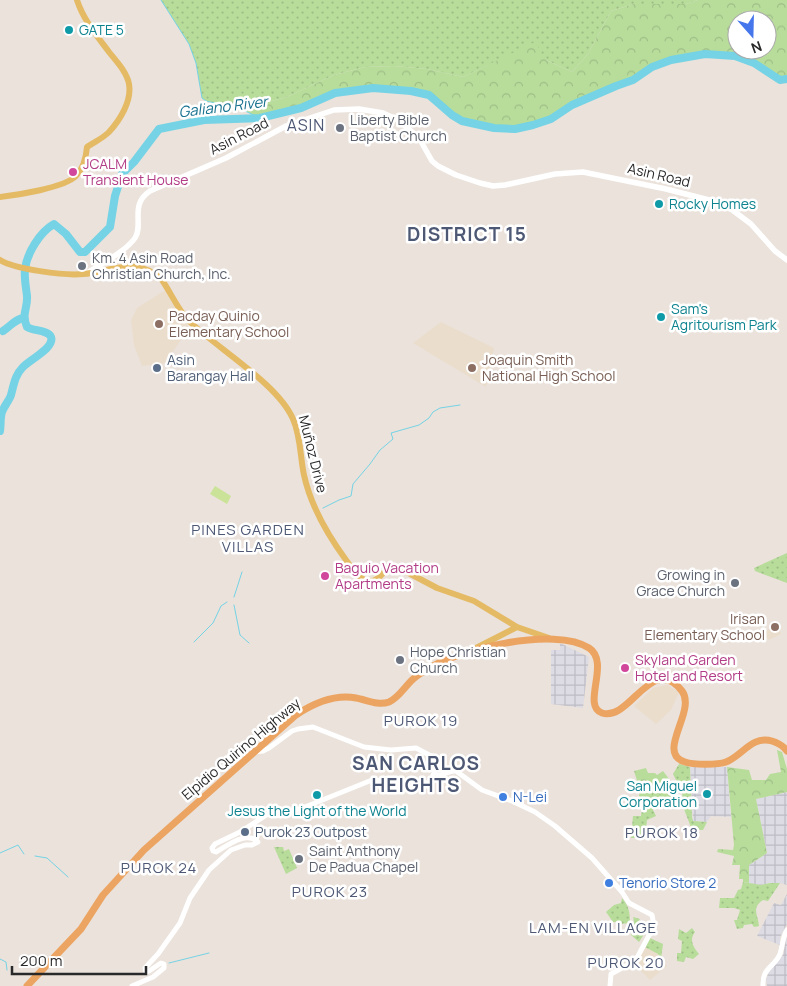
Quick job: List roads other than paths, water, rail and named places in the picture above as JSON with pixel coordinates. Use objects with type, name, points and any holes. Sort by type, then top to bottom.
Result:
[{"type":"highway","name":"Elpidio Quirino Highway","points":[[27,986],[81,929],[103,895],[144,850],[296,715],[313,705],[333,698],[344,697],[376,703],[388,702],[396,697],[411,680],[430,667],[444,659],[474,649],[509,642],[553,639],[580,644],[590,648],[598,662],[594,703],[599,712],[602,713],[619,710],[632,701],[645,686],[655,681],[667,681],[680,689],[684,696],[686,708],[673,749],[677,757],[684,762],[720,764],[728,762],[750,745],[760,740],[769,740],[781,744],[787,751]]},
{"type":"main road","points":[[0,197],[45,188],[71,180],[77,176],[84,163],[87,147],[109,132],[126,106],[129,84],[124,72],[99,39],[79,7],[77,0]]},
{"type":"main road","name":"Asin Road","points":[[85,274],[111,258],[133,240],[136,235],[140,203],[144,195],[150,191],[226,158],[286,126],[342,108],[375,112],[398,120],[419,138],[432,161],[438,166],[456,175],[486,184],[505,186],[555,174],[583,172],[666,189],[717,202],[732,209],[751,224],[775,251],[787,260]]},
{"type":"main road","points":[[0,260],[14,266],[73,275],[85,274]]},
{"type":"main road","name":"Muñoz Drive","points":[[85,274],[115,267],[130,266],[144,268],[157,275],[190,322],[252,373],[283,402],[295,426],[304,475],[315,508],[342,554],[359,576],[372,581],[389,568],[400,568],[438,588],[474,601],[517,626],[553,639]]},
{"type":"main road","points":[[474,649],[517,626]]},
{"type":"street","points":[[132,986],[153,977],[164,968],[164,964],[160,962],[150,971],[146,972],[144,970],[180,923],[190,898],[209,870],[231,850],[258,842],[255,839],[246,838],[232,842],[216,852],[212,848],[215,844],[240,832],[268,814],[300,809],[372,780],[389,781],[413,788],[431,781],[435,771],[431,756],[416,748],[391,750],[364,747],[313,727],[292,731],[269,748],[254,752]]},
{"type":"street","points":[[433,775],[441,776],[456,771],[482,790],[499,795],[535,812],[555,826],[592,858],[622,892],[629,903],[652,915],[653,930],[638,956],[633,962],[612,974],[610,986]]},
{"type":"street","points":[[764,986],[764,974],[777,959],[787,930]]},
{"type":"waterway","points":[[161,0],[189,44],[196,63],[202,98],[206,101],[241,109],[260,118]]},
{"type":"waterway","name":"Galiano River","points":[[0,431],[2,412],[10,397],[18,373],[45,349],[51,341],[49,335],[27,327],[25,322],[27,300],[25,269],[31,250],[44,232],[54,224],[66,234],[80,252],[85,252],[110,227],[115,196],[122,174],[134,162],[159,129],[204,120],[260,118],[301,108],[335,93],[373,88],[411,91],[429,95],[462,121],[494,128],[515,129],[551,119],[572,105],[633,80],[652,67],[671,60],[705,54],[735,56],[754,63],[780,80],[787,79]]},
{"type":"waterway","points":[[3,331],[23,318]]},
{"type":"waterway","points":[[323,508],[351,496],[353,484],[380,450],[393,439],[391,433],[419,425],[440,408],[460,405]]},
{"type":"waterway","points":[[234,597],[242,572]]},
{"type":"waterway","points":[[194,642],[213,623],[221,606],[227,602]]},
{"type":"waterway","points":[[234,605],[240,635],[249,643]]},
{"type":"waterway","points":[[0,853],[18,845],[24,854]]},
{"type":"waterway","points":[[35,856],[47,858],[68,877]]},
{"type":"waterway","points":[[169,963],[209,953]]},
{"type":"waterway","points":[[0,959],[6,962],[7,970]]},
{"type":"place","name":"GATE 5","points":[[69,30]]},
{"type":"place","name":"Liberty Bible Baptist Church","points":[[340,128]]},
{"type":"place","name":"JCALM Transient House","points":[[73,172]]},
{"type":"place","name":"Rocky Homes","points":[[659,204]]},
{"type":"place","name":"Km. 4 Asin Road Christian Church, Inc.","points":[[82,266]]},
{"type":"place","name":"Sam's Agritourism Park","points":[[661,317]]},
{"type":"place","name":"Pacday Quinio Elementary School","points":[[159,324]]},
{"type":"place","name":"Asin Barangay Hall","points":[[157,368]]},
{"type":"place","name":"Joaquin Smith National High School","points":[[472,368]]},
{"type":"place","name":"Baguio Vacation Apartments","points":[[325,576]]},
{"type":"place","name":"Growing in Grace Church","points":[[735,583]]},
{"type":"place","name":"Irisan Elementary School","points":[[775,627]]},
{"type":"place","name":"Hope Christian Church","points":[[400,660]]},
{"type":"place","name":"Skyland Garden Hotel and Resort","points":[[625,668]]},
{"type":"place","name":"San Miguel Corporation","points":[[707,794]]},
{"type":"place","name":"Jesus the Light of the World","points":[[317,795]]},
{"type":"place","name":"N-Lei","points":[[503,797]]},
{"type":"place","name":"Purok 23 Outpost","points":[[245,832]]},
{"type":"place","name":"Saint Anthony De Padua Chapel","points":[[299,859]]},
{"type":"place","name":"Tenorio Store 2","points":[[609,883]]},
{"type":"district","name":"ASIN","points":[[306,125]]},
{"type":"district","name":"DISTRICT 15","points":[[467,234]]},
{"type":"district","name":"PINES GARDEN VILLAS","points":[[248,538]]},
{"type":"district","name":"PUROK 19","points":[[421,721]]},
{"type":"district","name":"SAN CARLOS HEIGHTS","points":[[416,774]]},
{"type":"district","name":"PUROK 18","points":[[662,833]]},
{"type":"district","name":"PUROK 24","points":[[159,868]]},
{"type":"district","name":"PUROK 23","points":[[330,892]]},
{"type":"district","name":"LAM-EN VILLAGE","points":[[593,928]]},
{"type":"district","name":"PUROK 20","points":[[626,963]]}]
